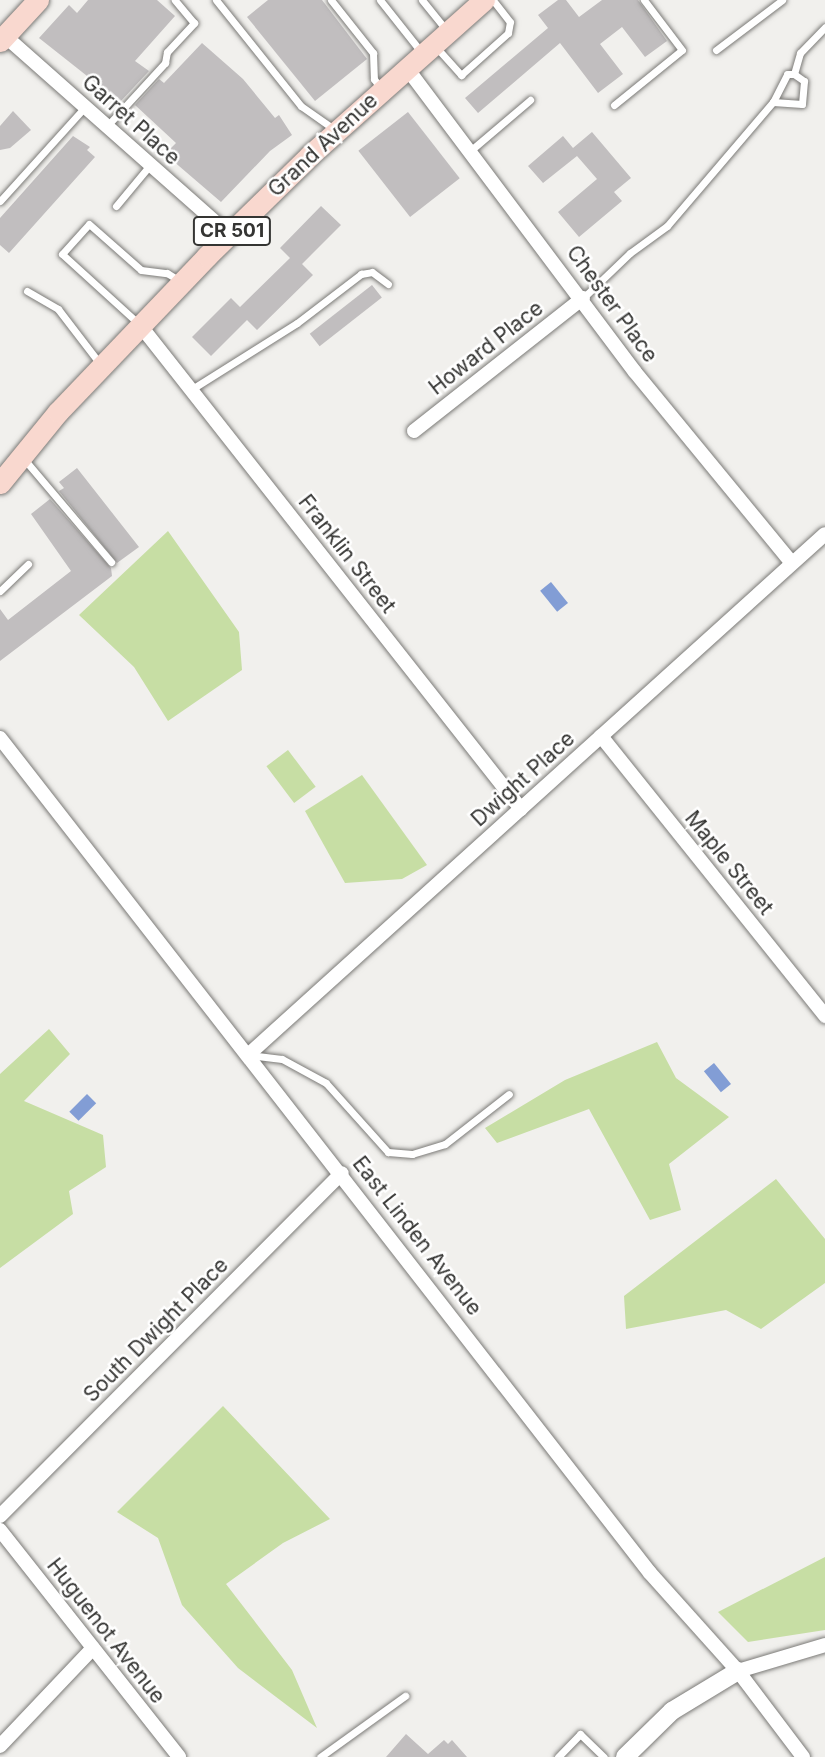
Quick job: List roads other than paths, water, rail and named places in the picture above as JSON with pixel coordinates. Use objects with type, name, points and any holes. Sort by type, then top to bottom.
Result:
[{"type":"main road","points":[[2,38],[38,0]]},
{"type":"main road","name":"Grand Avenue","points":[[0,483],[102,365],[229,234],[336,131],[484,0]]},
{"type":"street","name":"Garret Place","points":[[2,38],[229,234]]},
{"type":"street","name":"Chester Place","points":[[427,49],[470,151],[583,298],[635,372],[790,561]]},
{"type":"street","name":"Howard Place","points":[[414,430],[583,298]]},
{"type":"street","name":"Franklin Street","points":[[140,325],[521,809]]},
{"type":"street","name":"Dwight Place","points":[[248,1055],[790,561],[825,534]]},
{"type":"street","name":"Maple Street","points":[[601,736],[825,1016]]},
{"type":"street","name":"East Linden Avenue","points":[[0,738],[342,1173],[650,1573],[738,1671],[803,1757]]},
{"type":"street","name":"South Dwight Place","points":[[0,1516],[342,1173]]},
{"type":"street","name":"Huguenot Avenue","points":[[0,1530],[180,1757]]},
{"type":"street","points":[[625,1757],[673,1711],[738,1671],[825,1645]]},
{"type":"street","points":[[0,1746],[93,1647]]},
{"type":"lane","points":[[107,126],[165,63],[167,52],[194,23],[175,0]]},
{"type":"lane","points":[[218,0],[301,106],[336,131]]},
{"type":"lane","points":[[331,0],[373,53],[374,79],[382,90]]},
{"type":"lane","points":[[380,0],[427,49],[461,75],[508,33],[510,22],[493,0]]},
{"type":"lane","points":[[422,0],[427,49]]},
{"type":"lane","points":[[614,105],[682,50],[644,0]]},
{"type":"lane","points":[[716,50],[782,0]]},
{"type":"lane","points":[[794,74],[800,52],[825,27]]},
{"type":"lane","points":[[583,298],[630,253],[667,226],[773,102],[787,74],[794,74],[804,81],[802,104],[773,102]]},
{"type":"lane","points":[[470,151],[530,100]]},
{"type":"lane","points":[[0,201],[85,107]]},
{"type":"lane","points":[[116,205],[150,164]]},
{"type":"lane","points":[[140,325],[62,254],[89,224],[141,270],[167,273],[181,282]]},
{"type":"lane","points":[[192,389],[297,323],[361,274],[372,272],[388,284]]},
{"type":"lane","points":[[27,291],[58,309],[102,365]]},
{"type":"lane","points":[[21,456],[111,562]]},
{"type":"lane","points":[[0,591],[28,564]]},
{"type":"lane","points":[[248,1055],[282,1059],[326,1083],[388,1152],[412,1154],[445,1144],[509,1094]]},
{"type":"lane","points":[[320,1757],[405,1696]]},
{"type":"lane","points":[[558,1757],[580,1734],[604,1757]]},
{"type":"water","points":[[551,582],[568,603],[557,612],[540,591]]},
{"type":"water","points":[[714,1063],[731,1084],[721,1092],[704,1071]]},
{"type":"water","points":[[87,1094],[96,1103],[79,1121],[69,1112]]}]
